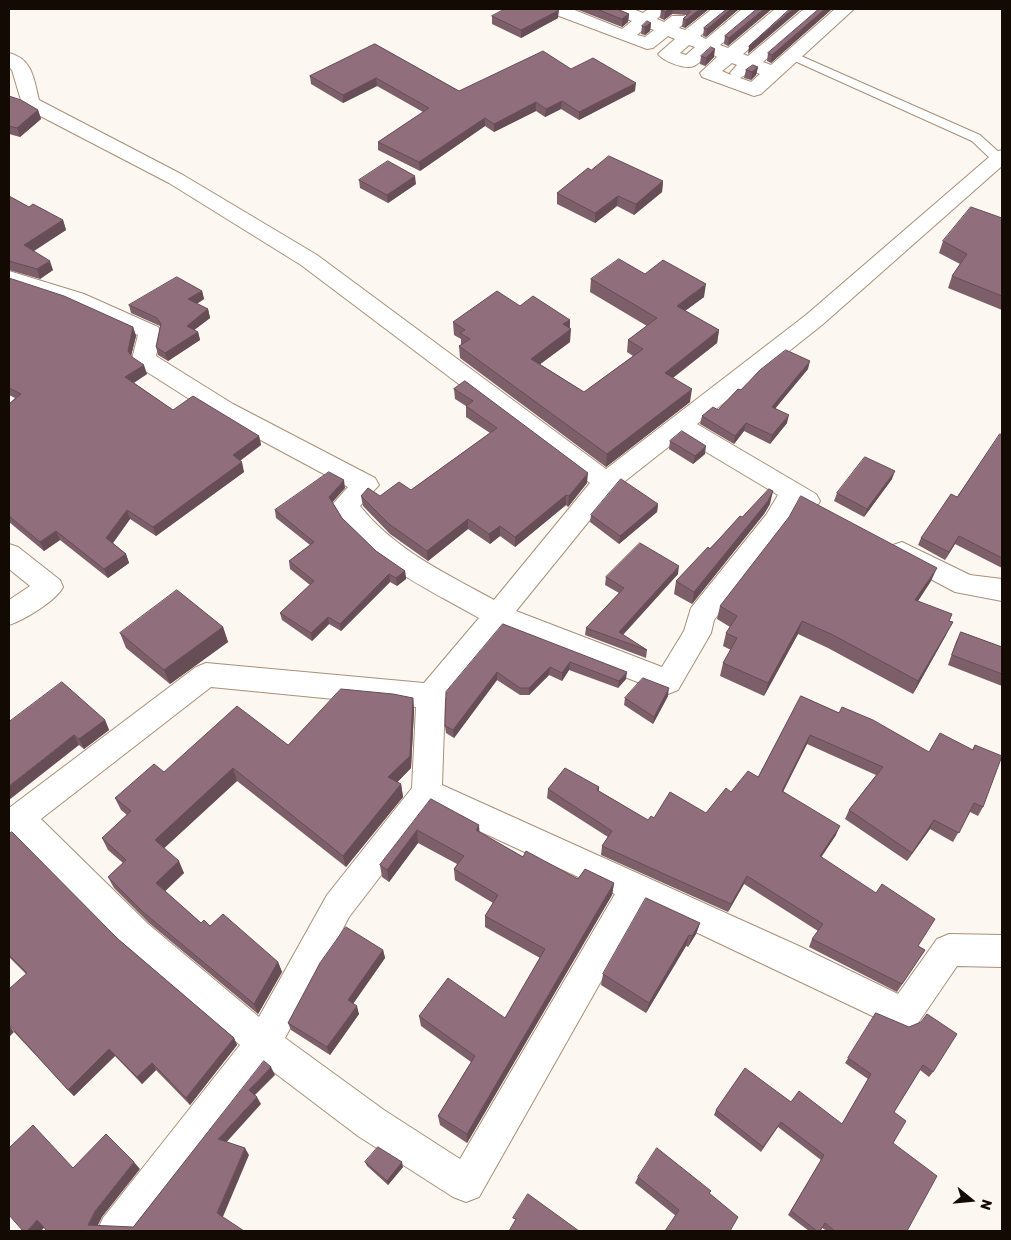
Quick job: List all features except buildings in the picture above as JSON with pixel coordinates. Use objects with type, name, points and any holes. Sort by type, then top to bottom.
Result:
[{"type":"street","points":[[556,9],[647,44],[709,73],[754,90],[845,9]]},
{"type":"street","points":[[583,20],[600,9]]},
{"type":"street","points":[[618,9],[652,14],[666,29],[773,73]]},
{"type":"street","points":[[667,54],[723,9]]},
{"type":"street","points":[[709,73],[785,9]]},
{"type":"street","points":[[647,44],[685,10],[792,56]]},
{"type":"street","points":[[688,62],[748,10],[770,22],[812,38]]},
{"type":"street","points":[[730,81],[790,29],[806,10],[831,21]]},
{"type":"street","points":[[624,36],[652,14]]},
{"type":"street","points":[[9,59],[21,67],[30,103],[176,179],[309,260],[606,482]]},
{"type":"street","points":[[116,1231],[264,1043],[338,906],[427,792],[431,696],[606,482],[814,320],[1001,158]]},
{"type":"street","points":[[9,278],[76,298],[150,332],[144,359],[211,401],[366,485],[345,505],[366,532],[398,560],[497,615],[668,682],[697,633],[701,616],[775,522],[792,493]]},
{"type":"street","points":[[680,425],[826,512]]},
{"type":"street","points":[[879,539],[965,585],[1002,590]]},
{"type":"street","points":[[9,554],[50,586],[9,614]]},
{"type":"street","points":[[431,696],[206,675],[14,822],[136,935],[264,1043],[371,1123],[466,1184],[636,888]]},
{"type":"street","points":[[427,792],[789,958],[904,1014],[949,950],[1002,951]]},
{"type":"lane","points":[[792,56],[976,138],[1001,158]]}]
